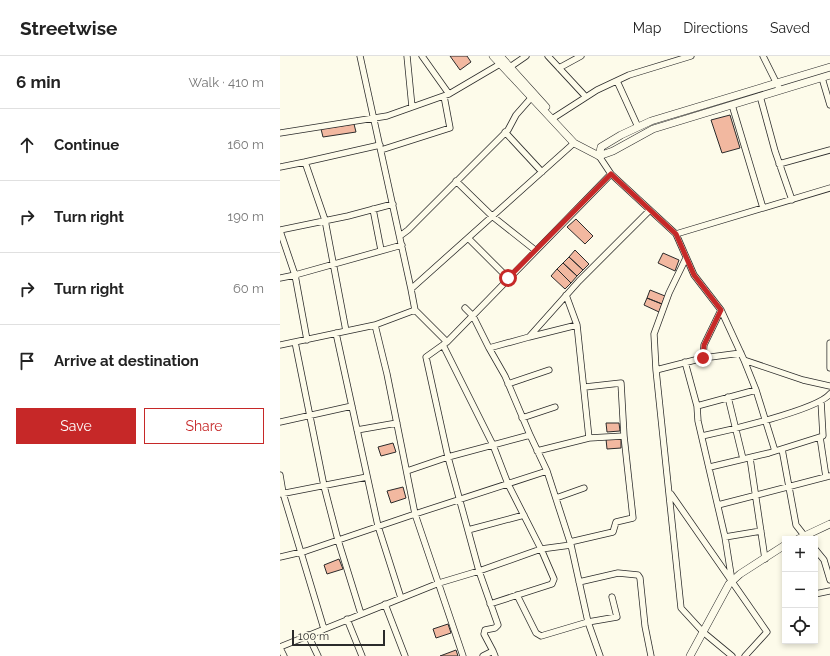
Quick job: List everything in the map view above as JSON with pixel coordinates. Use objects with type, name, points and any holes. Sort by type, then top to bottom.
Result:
[{"type":"street","points":[[360,56],[375,118],[415,310],[445,344],[493,445],[508,484],[541,549],[554,579],[552,584],[490,604]]},
{"type":"street","points":[[407,56],[412,107]]},
{"type":"street","points":[[280,167],[381,147],[450,128],[447,95],[422,56]]},
{"type":"street","points":[[493,56],[576,144],[599,156],[611,174],[676,234],[694,275],[721,310],[741,353],[756,390],[775,451]]},
{"type":"street","points":[[500,56],[573,137],[576,144]]},
{"type":"street","points":[[510,67],[526,56]]},
{"type":"street","points":[[548,56],[586,97]]},
{"type":"street","points":[[559,68],[581,56]]},
{"type":"street","points":[[555,117],[586,97],[629,75],[691,56]]},
{"type":"street","points":[[763,56],[779,87]]},
{"type":"street","points":[[280,133],[375,118],[412,107],[447,95],[500,64]]},
{"type":"street","points":[[599,156],[653,128],[760,96],[830,67]]},
{"type":"street","points":[[599,156],[601,147],[651,121],[830,75]]},
{"type":"street","points":[[822,78],[830,105]]},
{"type":"street","points":[[617,81],[638,127]]},
{"type":"street","points":[[760,96],[779,164],[792,200]]},
{"type":"street","points":[[400,236],[408,230],[505,132],[531,98]]},
{"type":"street","points":[[732,105],[763,208]]},
{"type":"street","points":[[505,132],[542,172]]},
{"type":"street","points":[[411,289],[542,172],[576,144]]},
{"type":"street","points":[[779,164],[830,150]]},
{"type":"street","points":[[305,162],[326,220],[346,331]]},
{"type":"street","points":[[483,656],[494,654],[484,634],[485,630],[495,628],[498,625],[479,571],[459,500],[426,357],[445,344],[535,250],[611,174]]},
{"type":"street","points":[[456,182],[492,216],[535,250]]},
{"type":"street","points":[[676,234],[830,188]]},
{"type":"street","points":[[307,340],[295,276],[280,231],[393,204]]},
{"type":"street","points":[[373,209],[381,250]]},
{"type":"street","points":[[529,337],[566,296],[650,210]]},
{"type":"street","points":[[468,238],[508,278]]},
{"type":"street","points":[[280,278],[295,276],[402,245]]},
{"type":"street","points":[[686,258],[669,293],[654,334],[656,370],[681,608],[703,632],[732,656]]},
{"type":"street","points":[[566,296],[577,324],[585,386],[589,438]]},
{"type":"street","points":[[465,308],[472,316],[508,384],[547,471],[571,544],[588,622],[600,656]]},
{"type":"street","points":[[280,345],[375,325],[415,310]]},
{"type":"street","points":[[703,358],[704,345],[721,310]]},
{"type":"street","points":[[489,348],[577,324]]},
{"type":"street","points":[[375,325],[397,422],[415,514],[463,656]]},
{"type":"street","points":[[336,333],[378,526],[401,598]]},
{"type":"street","points":[[295,342],[324,486],[360,614]]},
{"type":"street","points":[[830,343],[830,368]]},
{"type":"street","points":[[656,370],[703,358],[741,353]]},
{"type":"street","points":[[744,360],[804,380],[830,386]]},
{"type":"street","points":[[685,362],[698,406],[698,421],[710,467],[725,537],[732,582]]},
{"type":"street","points":[[508,384],[549,370]]},
{"type":"street","points":[[284,656],[280,647],[385,604],[439,583],[479,571],[541,549],[571,544],[613,532],[616,522],[633,518],[624,436],[622,383],[585,386]]},
{"type":"street","points":[[698,406],[756,390]]},
{"type":"street","points":[[702,436],[766,420],[826,399],[830,394]]},
{"type":"street","points":[[728,397],[743,460]]},
{"type":"street","points":[[710,467],[743,460],[823,436],[821,401]]},
{"type":"street","points":[[280,422],[352,406]]},
{"type":"street","points":[[522,418],[555,407]]},
{"type":"street","points":[[357,430],[397,422]]},
{"type":"street","points":[[406,471],[448,457],[530,435]]},
{"type":"street","points":[[537,451],[589,438],[624,436]]},
{"type":"street","points":[[718,505],[828,477],[820,437]]},
{"type":"street","points":[[782,449],[796,525],[802,536]]},
{"type":"street","points":[[750,458],[765,559]]},
{"type":"street","points":[[280,557],[302,552],[547,471]]},
{"type":"street","points":[[280,475],[282,494],[302,552],[324,629]]},
{"type":"street","points":[[282,494],[367,477]]},
{"type":"street","points":[[556,498],[584,488]]},
{"type":"street","points":[[670,492],[767,632],[745,656]]},
{"type":"street","points":[[468,530],[524,515]]},
{"type":"street","points":[[807,536],[830,524]]},
{"type":"street","points":[[725,537],[761,531]]},
{"type":"street","points":[[690,656],[732,582],[740,574],[782,547]]},
{"type":"street","points":[[818,553],[824,560],[830,580]]},
{"type":"street","points":[[579,582],[618,573],[638,575],[640,578],[645,626],[651,656]]},
{"type":"street","points":[[818,594],[830,592]]},
{"type":"street","points":[[518,595],[536,633],[541,636],[588,622],[617,617],[612,597]]},
{"type":"street","points":[[385,604],[405,656]]},
{"type":"street","points":[[347,620],[362,656]]},
{"type":"street","points":[[308,635],[318,656]]},
{"type":"building","points":[[450,56],[467,56],[471,62],[460,70]]},
{"type":"building","points":[[730,115],[740,148],[722,153],[711,120]]},
{"type":"building","points":[[354,124],[356,132],[323,137],[321,129]]},
{"type":"building","points":[[576,219],[593,236],[585,244],[567,227]]},
{"type":"building","points":[[575,250],[589,264],[583,270],[569,257]]},
{"type":"building","points":[[663,253],[679,260],[675,271],[658,263]]},
{"type":"building","points":[[569,257],[583,270],[577,276],[563,263]]},
{"type":"building","points":[[563,263],[577,276],[571,283],[557,269]]},
{"type":"building","points":[[557,269],[571,283],[565,289],[551,276]]},
{"type":"building","points":[[650,290],[665,296],[662,304],[647,298]]},
{"type":"building","points":[[647,298],[662,304],[659,312],[644,305]]},
{"type":"building","points":[[606,423],[619,423],[620,431],[607,432]]},
{"type":"building","points":[[606,439],[621,439],[621,448],[607,449]]},
{"type":"building","points":[[393,443],[396,452],[381,456],[378,447]]},
{"type":"building","points":[[403,487],[406,498],[391,503],[387,491]]},
{"type":"building","points":[[339,559],[343,569],[327,574],[324,565]]},
{"type":"building","points":[[448,624],[451,633],[436,638],[433,629]]},
{"type":"building","points":[[456,650],[458,656],[440,656]]},
{"type":"route","points":[[508,278],[611,174],[676,234],[694,275],[721,310],[704,345],[703,358]]}]
